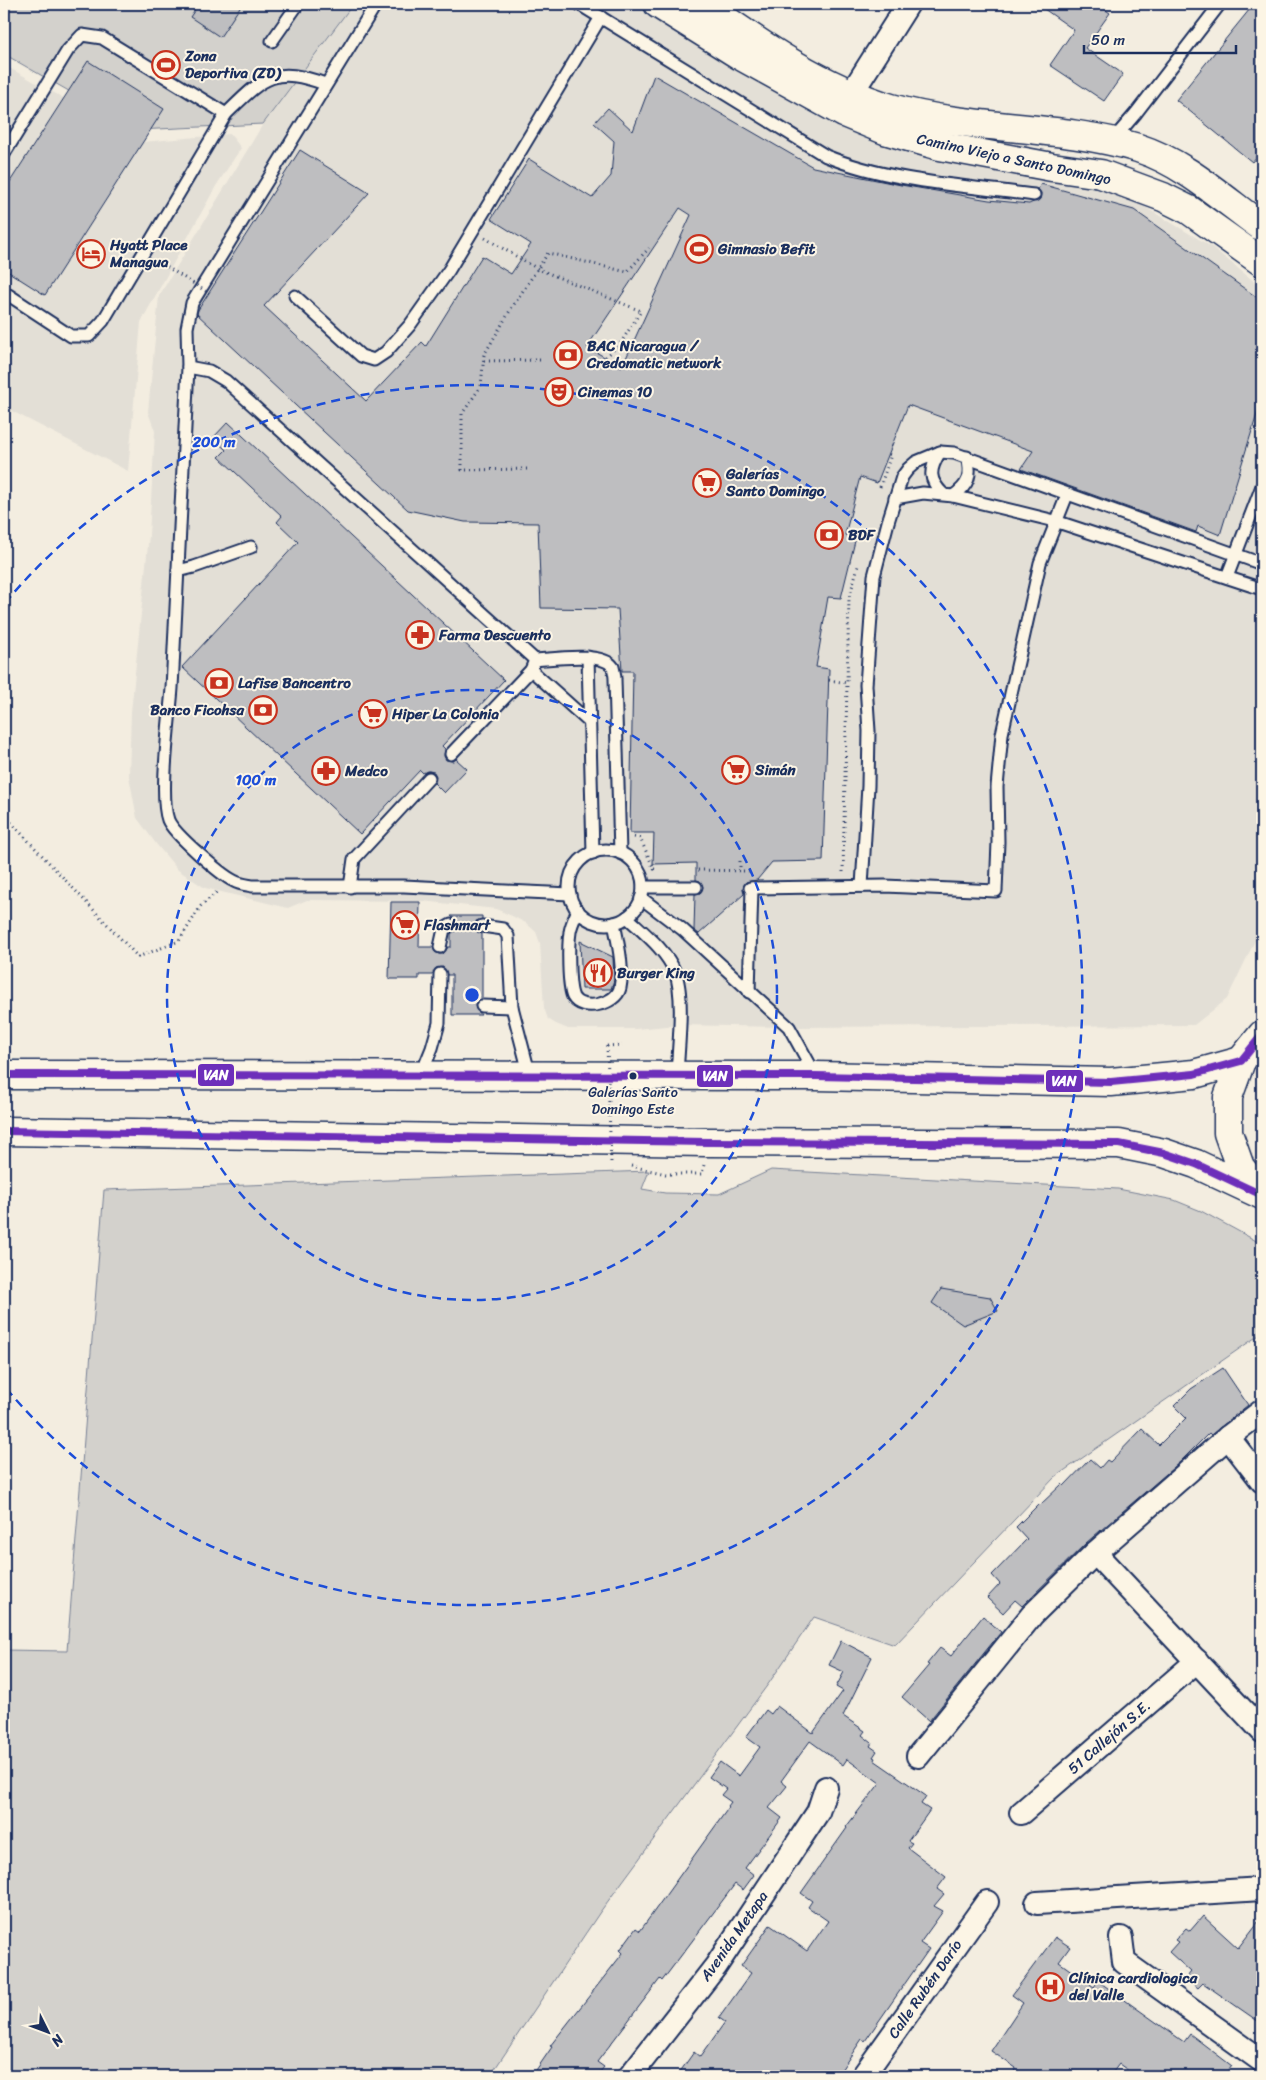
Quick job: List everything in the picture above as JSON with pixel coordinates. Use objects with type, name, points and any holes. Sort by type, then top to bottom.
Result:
[{"type":"main road","name":"Camino Viejo a Santo Domingo","points":[[658,4],[741,56],[844,113],[885,130],[940,146],[1101,174],[1163,197],[1189,210],[1262,262]]},
{"type":"main road","name":"Camino Viejo a Santo Domingo","points":[[703,4],[752,39],[809,75],[851,94],[892,108],[945,120],[1062,132],[1139,149],[1182,168],[1262,228]]},
{"type":"main road","points":[[1262,1035],[1241,1061],[1228,1096],[1228,1133],[1240,1167],[1262,1194]]},
{"type":"main road","points":[[4,1075],[816,1076],[1111,1082],[1194,1074],[1241,1061]]},
{"type":"main road","points":[[4,1131],[717,1142],[1120,1144],[1164,1153],[1196,1164],[1262,1194]]},
{"type":"street","points":[[851,94],[908,4]]},
{"type":"street","points":[[918,1756],[1032,1615],[1095,1553],[1228,1437],[1262,1411]]},
{"type":"street","points":[[1228,1437],[1262,1481]]},
{"type":"street","points":[[1095,1553],[1262,1730]]},
{"type":"street","name":"51 Callejón S.E.","points":[[1021,1813],[1197,1662]]},
{"type":"street","name":"Avenida Metapa","points":[[630,2076],[721,1958],[818,1812],[826,1788]]},
{"type":"street","points":[[1037,1903],[1262,1889]]},
{"type":"street","name":"Calle Rubén Darío","points":[[863,2076],[987,1902]]},
{"type":"street","points":[[1121,1938],[1124,1962],[1262,2061]]},
{"type":"lane","points":[[272,41],[298,4]]},
{"type":"lane","points":[[376,4],[325,84],[192,303],[187,328],[188,367],[165,810],[168,822],[176,833],[226,876],[235,882],[252,886],[452,888],[570,894]]},
{"type":"lane","points":[[579,4],[826,156],[844,164],[885,174],[1034,196]]},
{"type":"lane","points":[[1110,142],[1136,113],[1220,4]]},
{"type":"lane","points":[[296,296],[361,356],[374,360],[386,352],[410,324],[450,270],[601,17]]},
{"type":"lane","points":[[4,154],[68,50],[82,35],[102,38],[226,114]]},
{"type":"lane","points":[[4,292],[71,336],[89,336],[103,321],[226,114],[250,90],[265,80],[283,74],[301,76],[325,84]]},
{"type":"lane","points":[[188,367],[209,371],[226,380],[533,665],[589,722]]},
{"type":"lane","points":[[940,452],[932,470],[932,478],[935,486],[948,495]]},
{"type":"lane","points":[[862,886],[868,786],[869,731],[866,685],[874,576],[902,477],[916,462],[940,452],[954,453],[1262,564]]},
{"type":"lane","points":[[948,495],[967,484],[970,468],[967,457]]},
{"type":"lane","points":[[895,498],[923,492],[948,495],[1055,522],[1262,589]]},
{"type":"lane","points":[[1227,577],[1261,492]]},
{"type":"lane","points":[[749,992],[751,888],[862,886],[996,891],[998,842],[997,787],[1002,734],[1040,563],[1067,495]]},
{"type":"lane","points":[[178,570],[194,567],[251,547]]},
{"type":"lane","points":[[588,657],[593,853]]},
{"type":"lane","points":[[451,754],[533,665],[588,657],[602,659],[612,667],[616,679],[620,853]]},
{"type":"lane","points":[[350,887],[354,859],[429,778]]},
{"type":"lane","points":[[611,850],[620,853],[637,866],[642,876],[642,892],[636,909],[627,917],[614,923],[594,922],[578,910],[570,894],[570,881],[574,870],[582,860],[593,853],[611,850]]},
{"type":"lane","points":[[642,892],[696,887]]},
{"type":"lane","points":[[642,892],[789,1027],[816,1076]]},
{"type":"lane","points":[[578,910],[570,930],[571,990],[574,999],[583,1004],[604,1004],[614,999],[620,989],[620,969],[614,923]]},
{"type":"lane","points":[[627,917],[661,950],[675,972],[679,993],[677,1076]]},
{"type":"lane","points":[[440,947],[444,929],[451,925]]},
{"type":"lane","points":[[482,926],[503,929],[508,936],[512,1007],[530,1076]]},
{"type":"lane","points":[[421,1075],[437,1035],[446,1004],[440,974]]},
{"type":"lane","points":[[482,1006],[512,1007]]},
{"type":"path","points":[[474,231],[538,269],[641,310],[620,344],[598,364]]},
{"type":"path","points":[[527,469],[462,470],[462,414],[481,386],[484,355],[511,309],[548,253],[627,272],[649,248]]},
{"type":"path","points":[[167,267],[207,292]]},
{"type":"path","points":[[484,361],[541,360]]},
{"type":"path","points":[[835,873],[842,873],[847,682]]},
{"type":"path","points":[[4,815],[138,957],[179,940],[201,906],[218,891],[226,876]]},
{"type":"path","points":[[625,835],[640,838],[654,869],[662,869]]},
{"type":"path","points":[[740,861],[740,871]]},
{"type":"path","points":[[696,870],[759,871]]},
{"type":"path","points":[[611,1163],[607,1046],[622,1044]]},
{"type":"shaded area","name":"Zona Deportiva (ZD)","points":[[4,4],[353,4],[263,124],[137,130],[4,54]]},
{"type":"shaded area","name":"Galerías Santo Domingo","points":[[353,4],[634,4],[776,93],[918,153],[1106,184],[1212,247],[1262,288],[1262,926],[1227,999],[1194,1025],[789,1027],[678,1025],[635,1029],[568,1029],[548,1019],[544,1008],[540,943],[536,932],[526,923],[496,909],[422,901],[307,900],[288,908],[205,888],[178,870],[137,818],[129,776],[131,712],[149,535],[155,431],[148,412],[159,296],[263,124]]},
{"type":"shaded area","name":"Hyatt Place Managua","points":[[4,65],[143,142],[230,134],[241,148],[216,186],[141,322],[128,471],[4,407]]},
{"type":"shaded area","points":[[1262,1084],[1262,1140],[1257,1112]]},
{"type":"shaded area","points":[[771,1170],[1118,1189],[1174,1200],[1201,1211],[1262,1244],[1262,1333],[1055,1477],[895,1645],[814,1617],[769,1683],[600,1912],[490,2076],[410,2072],[408,2076],[4,2076],[4,1650],[67,1651],[104,1190],[649,1171],[642,1189],[665,1193],[719,1194]]},
{"type":"building","points":[[199,4],[242,4],[220,37],[190,17]]},
{"type":"building","points":[[1037,4],[1097,4],[1110,13],[1085,48],[1123,74],[1104,101],[1050,65],[1074,30]]},
{"type":"building","points":[[1254,4],[1262,4],[1262,150],[1252,162],[1176,100]]},
{"type":"building","points":[[88,61],[164,109],[45,295],[4,269],[4,191]]},
{"type":"building","name":"Galerías Santo Domingo","points":[[654,75],[813,167],[901,185],[989,200],[1029,204],[1040,199],[1041,193],[1038,189],[1041,184],[1134,210],[1262,301],[1262,398],[1220,535],[1198,526],[1196,532],[1021,469],[1033,451],[908,405],[877,483],[860,477],[845,535],[856,537],[841,598],[828,597],[816,667],[829,669],[823,861],[772,862],[757,880],[746,882],[743,888],[744,894],[699,934],[694,930],[695,894],[700,893],[703,887],[700,881],[696,880],[696,863],[653,864],[654,833],[630,833],[633,671],[622,671],[618,609],[541,608],[538,523],[465,522],[408,510],[197,314],[300,150],[369,193],[264,306],[366,401],[422,342],[426,346],[482,256],[511,274],[531,244],[491,219],[529,159],[592,198],[611,176],[614,141],[594,123],[608,108],[633,131]],"holes":[[[680,208],[691,215],[622,367],[587,347]]]},
{"type":"building","points":[[228,422],[504,680],[442,746],[445,749],[444,756],[446,760],[453,761],[456,759],[467,769],[444,793],[434,783],[436,776],[434,772],[427,771],[423,773],[420,770],[360,834],[182,667],[298,542],[277,522],[282,516],[219,457],[226,450],[213,438]]},
{"type":"building","points":[[391,902],[420,902],[419,947],[433,947],[435,952],[439,954],[443,954],[448,947],[451,947],[451,934],[458,928],[458,922],[451,916],[482,916],[482,919],[476,921],[475,925],[477,932],[482,934],[482,999],[476,1002],[475,1006],[481,1015],[452,1015],[452,975],[447,975],[443,967],[436,968],[432,975],[419,975],[419,979],[389,979]]},
{"type":"building","name":"Burger King","points":[[580,941],[613,957],[614,980],[611,989],[582,989]]},
{"type":"building","points":[[941,1289],[990,1297],[998,1311],[963,1325],[932,1303]]},
{"type":"building","points":[[1223,1368],[1248,1405],[1211,1435],[1209,1433],[1180,1462],[1086,1543],[1022,1606],[1015,1600],[1003,1613],[987,1598],[1000,1584],[992,1575],[1027,1539],[1016,1527],[1039,1504],[1062,1484],[1064,1486],[1090,1459],[1100,1468],[1107,1460],[1110,1462],[1142,1429],[1159,1445],[1186,1418],[1174,1406],[1191,1389]]},
{"type":"building","points":[[983,1616],[1001,1632],[929,1721],[902,1697],[929,1665],[927,1664],[940,1648],[951,1656]]},
{"type":"building","points":[[841,1641],[872,1657],[843,1716],[865,1731],[862,1735],[872,1743],[870,1746],[877,1751],[873,1757],[875,1758],[874,1760],[926,1796],[921,1804],[930,1810],[908,1841],[912,1843],[908,1848],[946,1877],[937,1889],[944,1894],[934,1906],[943,1911],[920,1943],[929,1949],[865,2041],[862,2039],[837,2076],[677,2076],[694,2052],[700,2057],[725,2022],[719,2018],[751,1973],[741,1966],[770,1925],[807,1951],[828,1921],[808,1907],[812,1901],[801,1893],[846,1827],[880,1783],[847,1759],[843,1765],[810,1741],[781,1781],[787,1786],[769,1808],[782,1818],[745,1868],[754,1875],[743,1890],[735,1884],[662,1981],[660,1979],[597,2062],[604,2067],[597,2076],[532,2076],[552,2047],[550,2046],[623,1953],[620,1950],[636,1928],[640,1931],[729,1807],[731,1802],[721,1795],[726,1789],[709,1777],[720,1762],[739,1776],[760,1747],[746,1737],[766,1710],[771,1714],[777,1706],[813,1733],[843,1691],[836,1687],[844,1672],[829,1665]]},
{"type":"building","points":[[1203,1916],[1238,1948],[1262,1917],[1262,2024],[1203,1983],[1198,1988],[1186,1978],[1191,1972],[1169,1952],[1178,1942],[1175,1940],[1186,1928],[1190,1931]]},
{"type":"building","points":[[1055,1937],[1070,1947],[1059,1962],[1094,1987],[1098,1981],[1184,2042],[1190,2034],[1232,2066],[1224,2076],[1136,2076],[1119,2064],[1110,2076],[1011,2076],[1016,2068],[991,2051],[1023,2003],[1012,1995]]},
{"type":"transit line","name":"VAN","points":[[4,1075],[816,1076],[1111,1082],[1194,1074],[1241,1061],[1262,1035]]},
{"type":"transit line","name":"VAN","points":[[4,1131],[707,1142],[1119,1144],[1164,1153],[1196,1164],[1262,1195]]},
{"type":"place","name":"Zona Deportiva (ZD)","points":[[166,65]]},
{"type":"place","name":"Gimnasio Befit","points":[[699,249]]},
{"type":"place","name":"Hyatt Place Managua","points":[[91,254]]},
{"type":"place","name":"BAC Nicaragua / Credomatic network","points":[[568,355]]},
{"type":"place","name":"Cinemas 10","points":[[559,392]]},
{"type":"place","name":"Galerías Santo Domingo","points":[[707,483]]},
{"type":"place","name":"BDF","points":[[829,535]]},
{"type":"place","name":"Farma Descuento","points":[[420,635]]},
{"type":"place","name":"Lafise Bancentro","points":[[219,683]]},
{"type":"place","name":"Banco Ficohsa","points":[[263,710]]},
{"type":"place","name":"Hiper La Colonia","points":[[373,714]]},
{"type":"place","name":"Simán","points":[[736,770]]},
{"type":"place","name":"Medco","points":[[326,771]]},
{"type":"place","name":"Flashmart","points":[[405,925]]},
{"type":"place","name":"Burger King","points":[[598,973]]},
{"type":"place","name":"Galerías Santo Domingo Este","points":[[633,1076]]},
{"type":"place","name":"Clínica cardiologica del Valle","points":[[1050,1987]]}]
